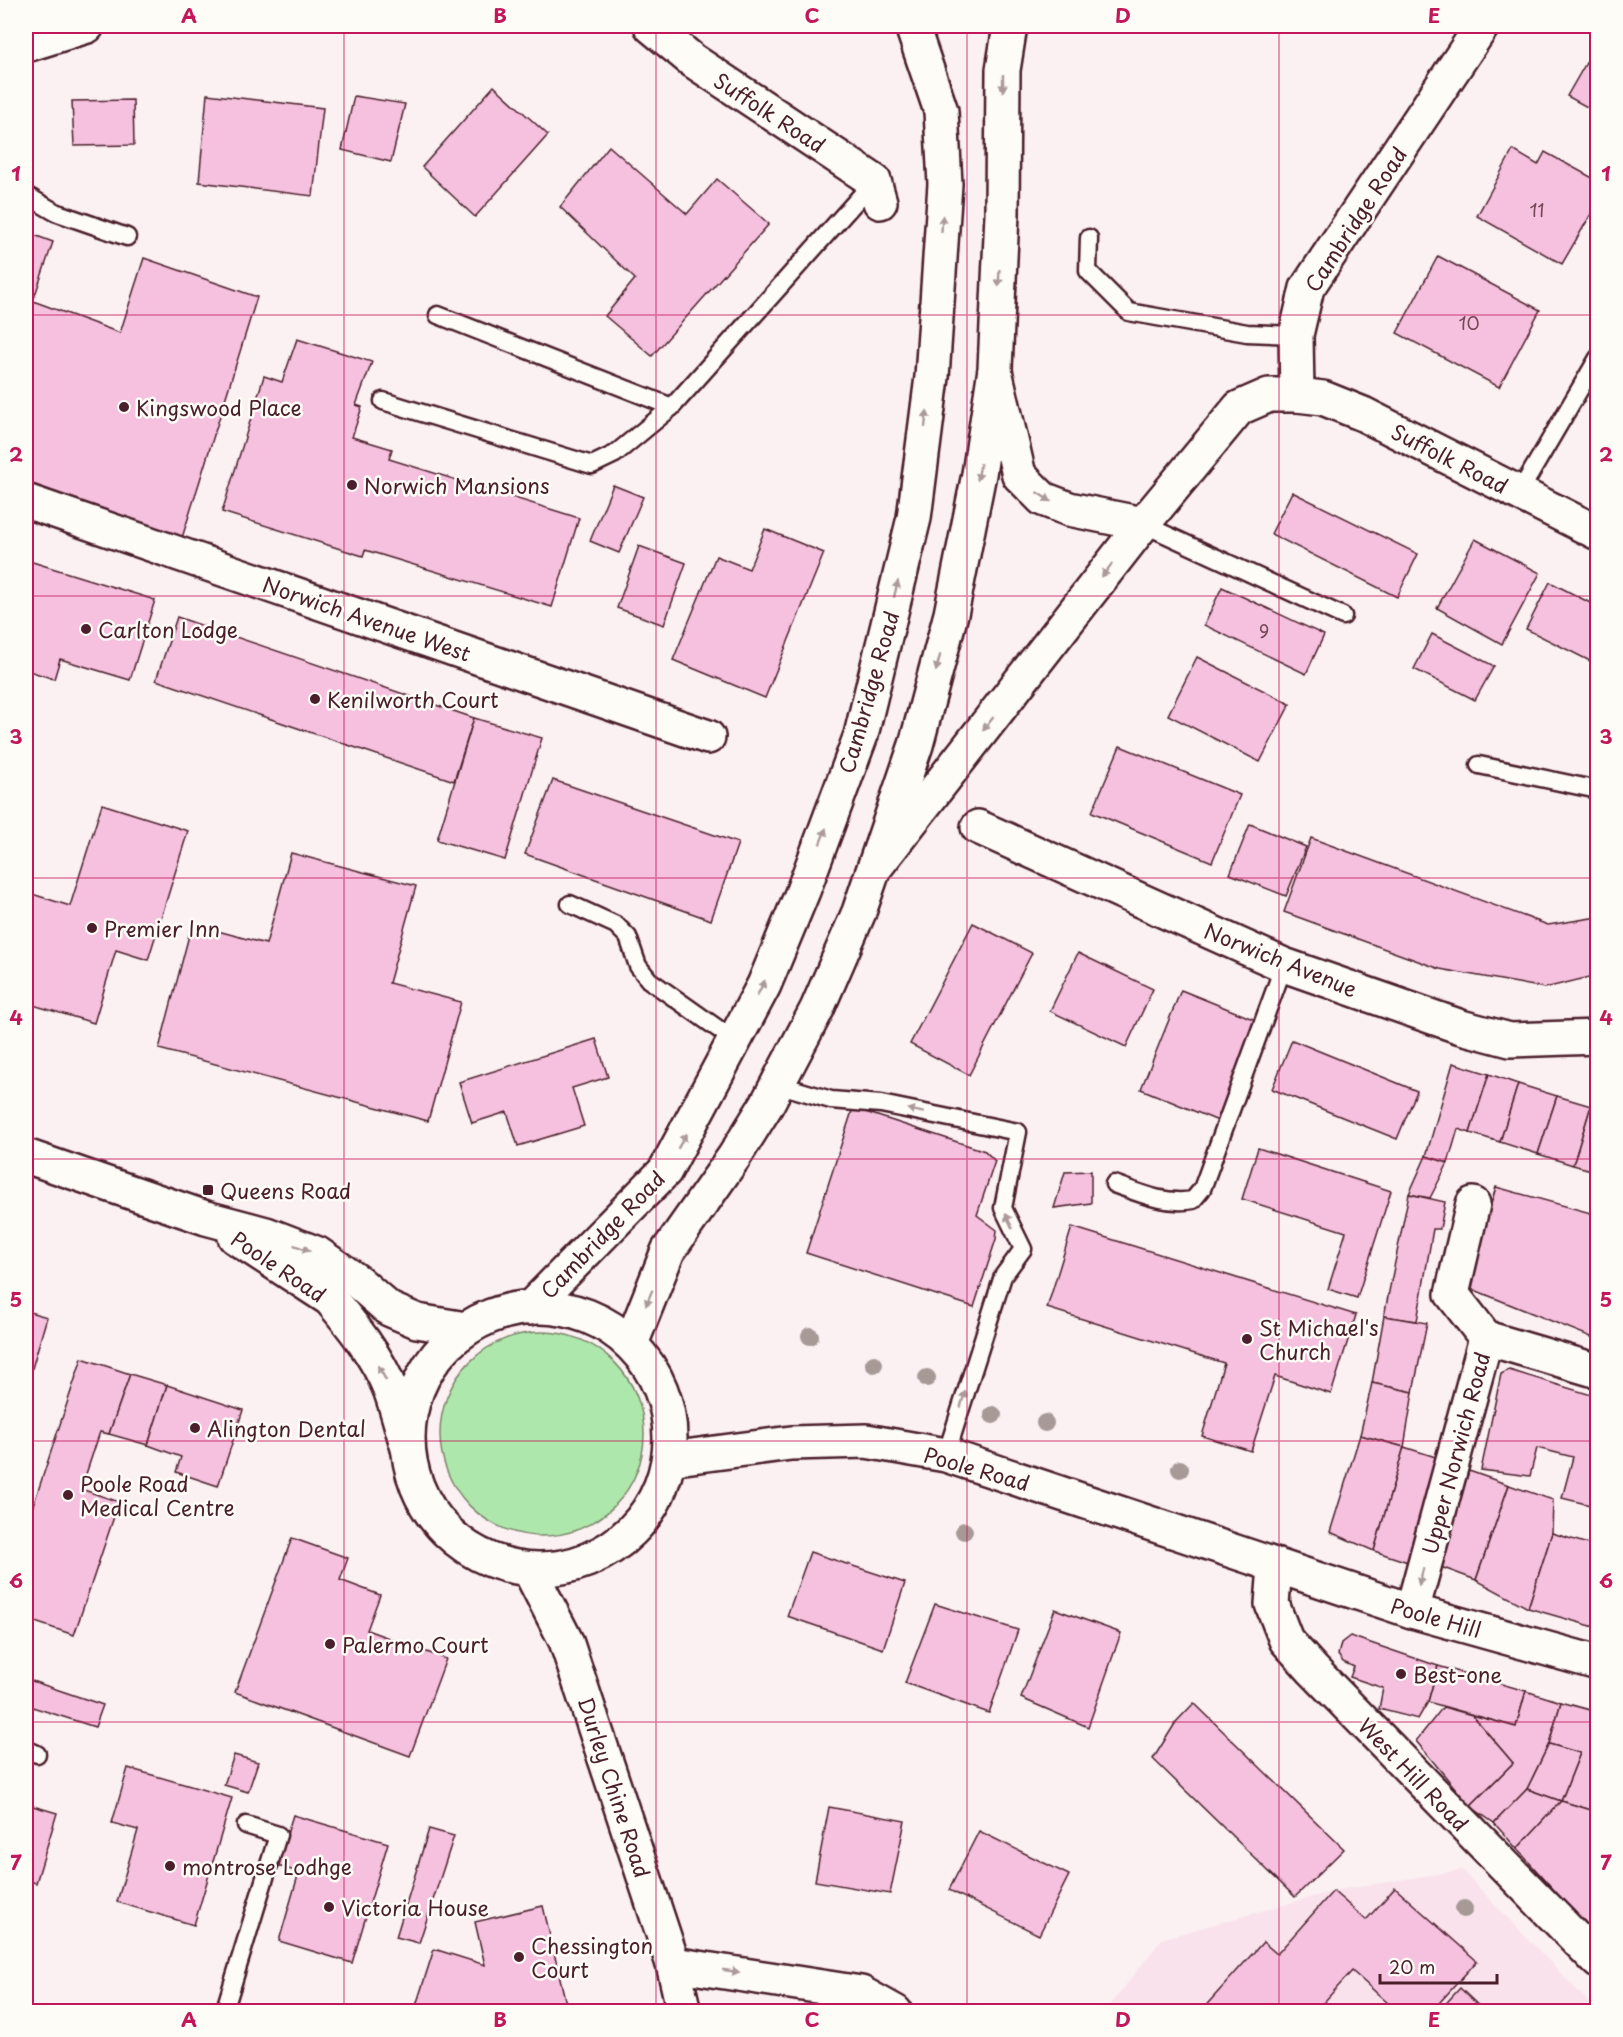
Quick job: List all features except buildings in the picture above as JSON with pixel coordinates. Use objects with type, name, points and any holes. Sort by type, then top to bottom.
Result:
[{"type":"street","points":[[26,45],[87,26]]},
{"type":"street","name":"Suffolk Road","points":[[651,26],[692,60],[877,192]]},
{"type":"street","name":"Cambridge Road","points":[[530,1308],[665,1171],[764,985],[861,735],[914,518],[932,376],[945,184],[941,111],[912,26]]},
{"type":"street","points":[[631,1344],[668,1251],[734,1157],[817,1009],[859,912],[916,745],[951,614],[979,474],[994,369],[1002,214],[1003,70],[1010,26]]},
{"type":"street","name":"Cambridge Road","points":[[1297,395],[1296,335],[1307,288],[1482,26]]},
{"type":"street","points":[[994,369],[1019,475],[1043,499],[1069,508],[1143,524]]},
{"type":"street","points":[[872,871],[1143,524],[1239,408],[1269,395],[1297,395]]},
{"type":"street","name":"Suffolk Road","points":[[1297,395],[1323,398],[1363,414],[1598,533]]},
{"type":"street","name":"Norwich Avenue West","points":[[26,501],[708,736]]},
{"type":"street","name":"Norwich Avenue","points":[[978,827],[1284,965],[1461,1027],[1510,1040],[1594,1046]]},
{"type":"street","name":"Poole Road","points":[[26,1156],[206,1218],[266,1234],[318,1254],[357,1281],[389,1309],[417,1321],[466,1329]]},
{"type":"street","points":[[1473,1204],[1452,1294],[1486,1338]]},
{"type":"street","name":"Poole Road","points":[[206,1218],[330,1299],[369,1350],[390,1388],[420,1493],[446,1531],[484,1557],[508,1566],[550,1569],[579,1563],[620,1542],[641,1521],[663,1481],[669,1459],[670,1425],[664,1398],[648,1365],[631,1344],[607,1326],[589,1317],[560,1309],[530,1308],[496,1314],[466,1329],[442,1349],[420,1383],[410,1413],[408,1448]]},
{"type":"street","name":"Upper Norwich Road","points":[[1412,1611],[1486,1338],[1598,1371]]},
{"type":"street","name":"Poole Road","points":[[669,1459],[791,1443],[866,1441],[946,1455],[1275,1567]]},
{"type":"street","name":"Poole Hill","points":[[1275,1567],[1412,1611],[1598,1663]]},
{"type":"street","name":"West Hill Road","points":[[1275,1567],[1272,1604],[1286,1640],[1598,1961]]},
{"type":"street","name":"Durley Chine Road","points":[[529,1569],[566,1641],[673,1964],[684,2012]]},
{"type":"street","points":[[673,1964],[861,1993],[895,2012]]},
{"type":"lane","points":[[383,401],[592,465],[615,454],[672,407],[877,192]]},
{"type":"lane","points":[[26,195],[55,212],[127,237]]},
{"type":"lane","points":[[1089,238],[1088,271],[1129,312],[1247,333],[1296,335]]},
{"type":"lane","points":[[438,315],[672,407]]},
{"type":"lane","points":[[1519,493],[1598,358]]},
{"type":"lane","points":[[1143,524],[1343,616]]},
{"type":"lane","points":[[1479,765],[1598,790]]},
{"type":"lane","points":[[570,904],[623,931],[628,937],[638,966],[649,980],[734,1040]]},
{"type":"lane","points":[[1114,1184],[1156,1198],[1180,1202],[1193,1200],[1202,1189],[1284,965]]},
{"type":"lane","points":[[777,1084],[831,1101],[881,1104],[1018,1132],[1003,1208],[1023,1250],[1003,1276],[946,1455]]},
{"type":"lane","points":[[224,2012],[278,1835],[246,1825]]},
{"type":"shaded area","points":[[1462,1870],[1597,2011],[1105,2012],[1162,1939],[1333,1891]]},
{"type":"green space","points":[[532,1332],[552,1332],[581,1339],[607,1355],[621,1369],[637,1395],[643,1414],[643,1454],[637,1473],[621,1499],[607,1513],[572,1532],[552,1536],[532,1536],[503,1529],[477,1513],[463,1499],[444,1464],[440,1444],[440,1424],[447,1395],[463,1369],[477,1355],[512,1336]]},
{"type":"place","name":"Kingswood Place","points":[[124,407]]},
{"type":"place","name":"Norwich Mansions","points":[[352,485]]},
{"type":"place","name":"Carlton Lodge","points":[[86,629]]},
{"type":"place","name":"Kenilworth Court","points":[[315,699]]},
{"type":"place","name":"Premier Inn","points":[[92,928]]},
{"type":"place","name":"Queens Road","points":[[208,1190]]},
{"type":"place","name":"St Michael's Church","points":[[1247,1339]]},
{"type":"place","name":"Alington Dental","points":[[195,1428]]},
{"type":"place","name":"Poole Road Medical Centre","points":[[68,1495]]},
{"type":"place","name":"Palermo Court","points":[[330,1644]]},
{"type":"place","name":"Best-one","points":[[1401,1674]]},
{"type":"place","name":"montrose Lodhge","points":[[170,1866]]},
{"type":"place","name":"Victoria House","points":[[329,1907]]},
{"type":"place","name":"Chessington Court","points":[[519,1957]]}]
